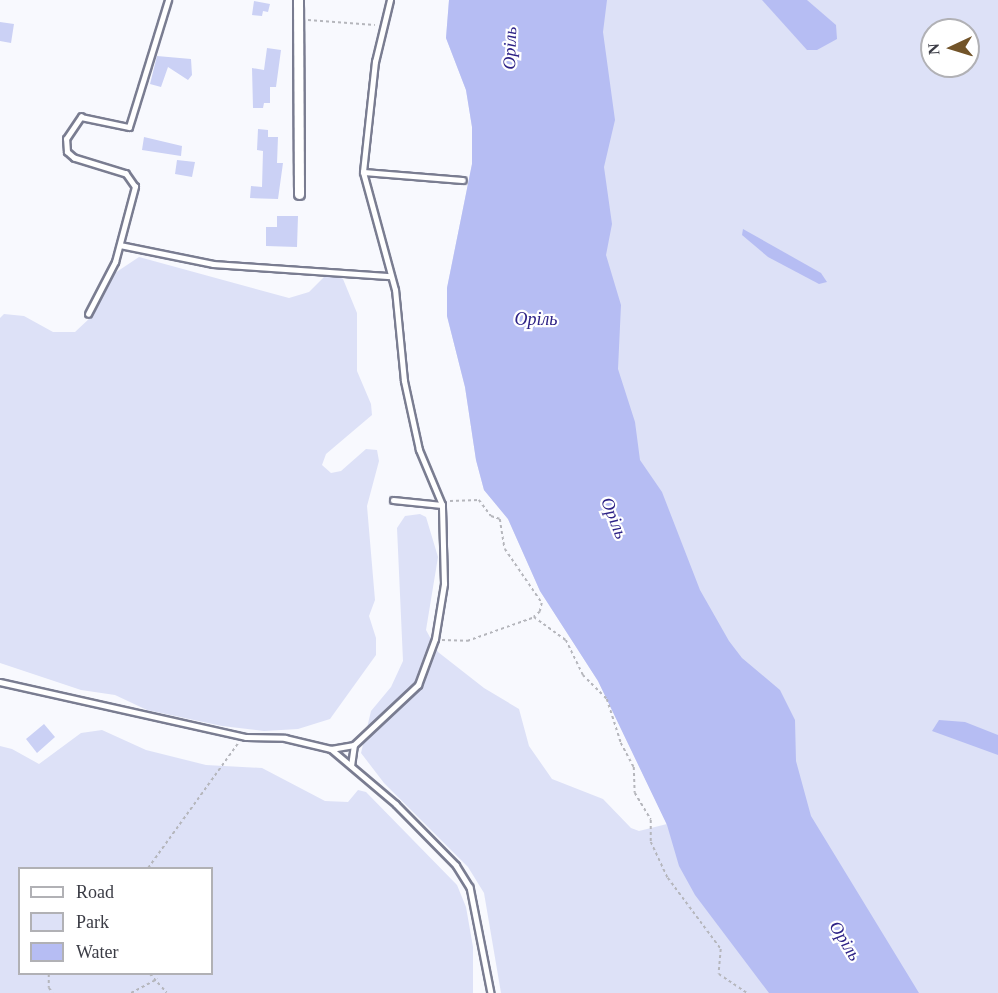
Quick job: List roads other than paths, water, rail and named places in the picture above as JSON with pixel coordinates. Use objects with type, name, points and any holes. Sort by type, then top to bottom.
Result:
[{"type":"street","points":[[298,0],[299,194]]},
{"type":"lane","points":[[88,314],[120,244],[135,187],[126,174],[74,158],[67,152],[66,139],[81,117],[129,127],[168,0]]},
{"type":"lane","points":[[0,682],[246,737],[285,738],[331,749],[354,745],[418,685],[435,639],[444,584],[441,503],[419,450],[404,381],[391,276],[363,172],[375,62],[390,0]]},
{"type":"lane","points":[[363,172],[463,180]]},
{"type":"lane","points":[[120,244],[213,264],[391,276]]},
{"type":"lane","points":[[393,500],[441,503]]},
{"type":"lane","points":[[351,766],[354,745]]},
{"type":"lane","points":[[331,749],[396,804],[456,865],[470,887],[491,993]]},
{"type":"water","name":"Орiль","points":[[449,0],[607,0],[603,32],[615,120],[604,167],[612,224],[606,255],[621,305],[618,369],[635,422],[640,460],[662,492],[700,590],[729,641],[742,658],[780,690],[795,720],[796,761],[811,816],[919,993],[769,993],[695,895],[679,866],[667,825],[598,681],[540,591],[508,519],[484,490],[476,460],[465,387],[447,316],[447,288],[472,164],[472,127],[466,90],[446,38]]},
{"type":"water","points":[[762,0],[807,0],[836,25],[837,39],[817,50],[807,50]]},
{"type":"water","points":[[743,229],[821,273],[827,282],[819,284],[768,257],[742,235]]},
{"type":"water","points":[[939,720],[965,722],[998,735],[998,755],[932,731]]},
{"type":"water label","name":"Оріль","points":[[510,48]]},
{"type":"water label","name":"Оріль","points":[[614,518]]},
{"type":"water label","name":"Оріль","points":[[845,941]]}]
